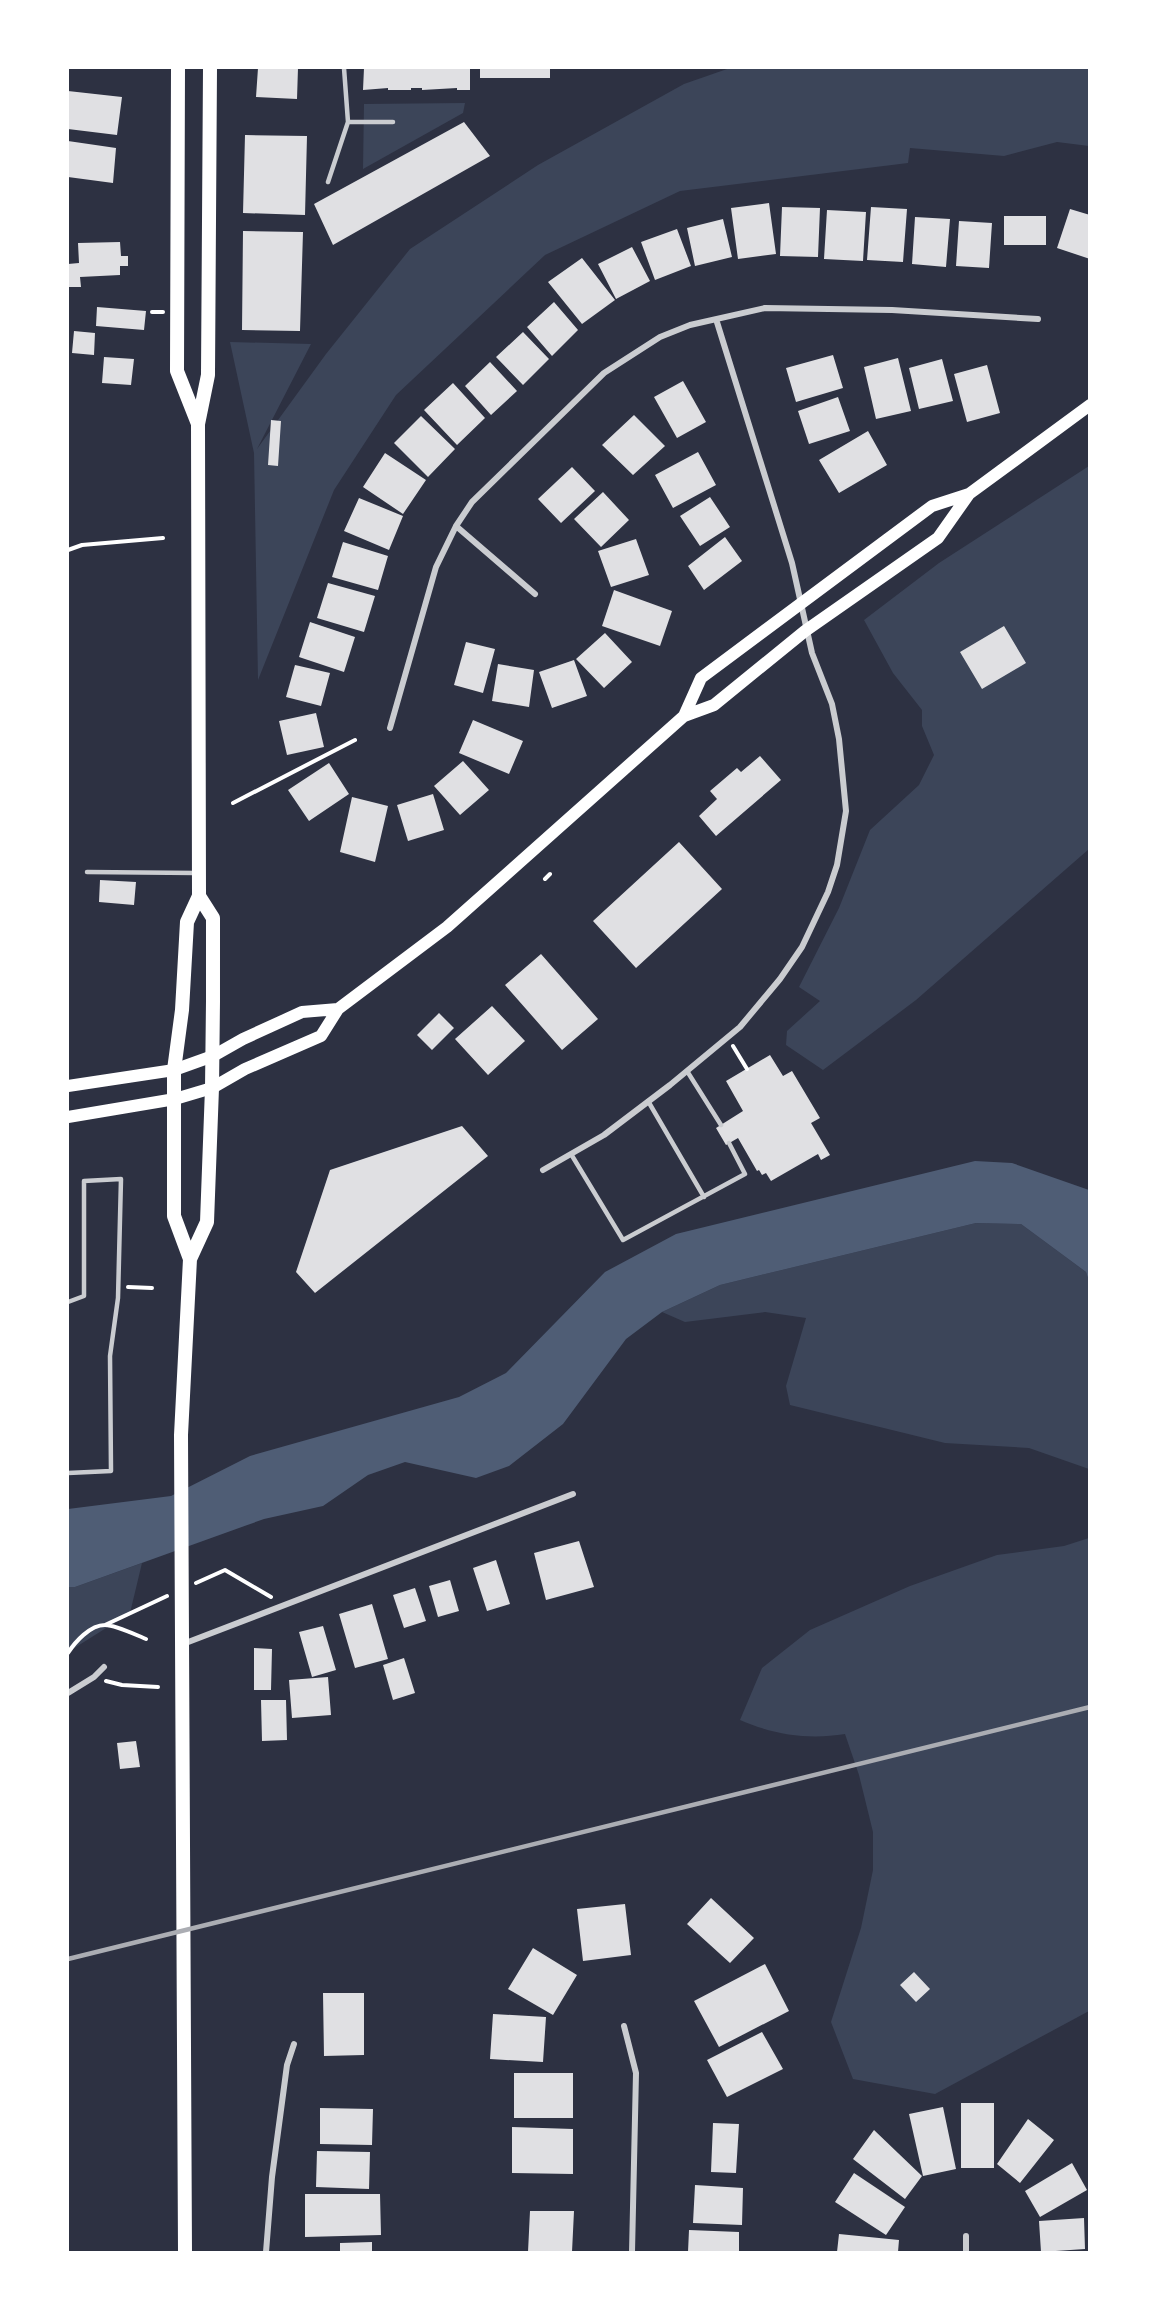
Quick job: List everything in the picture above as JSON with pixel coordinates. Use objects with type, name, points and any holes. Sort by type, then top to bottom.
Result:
[{"type":"main road","points":[[178,68],[177,371],[198,424]]},
{"type":"main road","points":[[190,1259],[174,1216],[174,1071],[182,1010],[187,922],[199,896],[198,424],[208,375],[210,68]]},
{"type":"main road","points":[[68,1117],[175,1099],[212,1088],[245,1069],[321,1036],[338,1009],[447,927],[684,716],[714,705],[805,631],[938,538],[969,494],[1089,405]]},
{"type":"main road","points":[[684,716],[701,678],[932,506],[969,494]]},
{"type":"main road","points":[[185,2253],[182,1435],[190,1259],[207,1222],[213,1056],[213,918],[199,896]]},
{"type":"main road","points":[[68,1086],[174,1071],[213,1056],[243,1039],[302,1012],[338,1009]]},
{"type":"street","points":[[390,729],[436,567],[456,526],[472,502],[604,373],[660,337],[716,319],[765,308],[892,310],[1038,319]]},
{"type":"street","points":[[543,1170],[604,1135],[740,1027],[774,987],[802,947],[828,892],[837,865],[846,811],[839,739],[832,704],[818,674],[805,631],[792,563],[716,319]]},
{"type":"street","points":[[456,526],[535,594]]},
{"type":"street","points":[[183,1644],[573,1494]]},
{"type":"street","points":[[68,1693],[94,1677],[104,1667]]},
{"type":"street","points":[[624,2026],[636,2073],[632,2253]]},
{"type":"street","points":[[266,2253],[272,2177],[287,2065],[294,2044]]},
{"type":"street","points":[[966,2236],[966,2253]]},
{"type":"lane","points":[[328,182],[348,122],[344,68]]},
{"type":"lane","points":[[348,122],[393,122]]},
{"type":"lane","points":[[87,872],[199,873]]},
{"type":"lane","points":[[687,1071],[720,1125]]},
{"type":"lane","points":[[648,1101],[704,1197]]},
{"type":"lane","points":[[572,1154],[623,1240],[745,1174],[729,1143]]},
{"type":"lane","points":[[68,1302],[84,1296],[84,1181],[121,1179],[118,1286],[110,1356],[111,1471],[68,1473]]},
{"type":"path","points":[[152,312],[164,312]]},
{"type":"path","points":[[68,550],[82,545],[163,538]]},
{"type":"path","points":[[232,803],[355,740]]},
{"type":"path","points":[[545,879],[550,874]]},
{"type":"path","points":[[728,1037],[747,1069]]},
{"type":"path","points":[[118,1286],[152,1288]]},
{"type":"path","points":[[68,1653],[75,1642],[94,1629],[105,1625],[146,1639]]},
{"type":"path","points":[[94,1677],[122,1685],[158,1687]]},
{"type":"shaded area","points":[[730,68],[1089,68],[1089,146],[1057,142],[1004,156],[910,148],[908,163],[680,191],[545,255],[396,395],[334,490],[258,680],[254,453],[230,342],[311,344],[257,449],[326,354],[410,249],[538,165],[684,84]]},
{"type":"shaded area","points":[[465,103],[463,113],[363,169],[364,104]]},
{"type":"shaded area","points":[[1089,466],[1089,849],[916,1000],[823,1070],[786,1045],[787,1031],[820,1001],[799,987],[839,908],[870,830],[919,785],[934,755],[922,726],[922,710],[893,673],[864,620],[939,563]]},
{"type":"shaded area","points":[[975,1161],[1012,1163],[1089,1190],[1089,1281],[1086,1272],[1021,1224],[976,1223],[720,1285],[662,1312],[626,1339],[563,1424],[509,1466],[476,1478],[405,1462],[368,1475],[323,1506],[264,1519],[75,1587],[68,1587],[68,1509],[171,1496],[250,1456],[459,1397],[506,1373],[605,1272],[676,1234]]},
{"type":"shaded area","points":[[976,1223],[1021,1224],[1086,1272],[1089,1281],[1089,1469],[1029,1448],[945,1443],[790,1405],[786,1386],[806,1318],[765,1312],[685,1322],[662,1312],[720,1285]]},
{"type":"shaded area","points":[[1089,1538],[1089,2011],[935,2094],[853,2079],[831,2022],[861,1928],[873,1870],[873,1832],[859,1775],[845,1734],[792,1735],[740,1720],[762,1668],[810,1630],[910,1586],[997,1555],[1064,1546]]},
{"type":"shaded area","points":[[142,1563],[130,1613],[68,1652],[68,1587],[75,1587]]},
{"type":"building","points":[[258,68],[298,68],[297,99],[256,97]]},
{"type":"building","points":[[364,68],[470,68],[470,90],[411,88],[411,90],[388,90],[388,88],[363,90]]},
{"type":"building","points":[[480,68],[550,68],[550,78],[480,78]]},
{"type":"building","points":[[68,91],[122,97],[117,135],[68,129]]},
{"type":"building","points":[[464,122],[490,156],[333,245],[314,204]]},
{"type":"building","points":[[245,135],[307,136],[305,215],[243,213]]},
{"type":"building","points":[[68,141],[116,148],[113,183],[68,177]]},
{"type":"building","points":[[769,203],[776,254],[738,259],[731,208]]},
{"type":"building","points":[[782,207],[820,208],[818,257],[780,256]]},
{"type":"building","points":[[871,207],[907,209],[903,262],[867,260]]},
{"type":"building","points":[[1070,209],[1090,215],[1090,259],[1057,248]]},
{"type":"building","points":[[827,210],[866,212],[863,261],[824,259]]},
{"type":"building","points":[[1004,216],[1046,216],[1046,245],[1004,245]]},
{"type":"building","points":[[915,217],[950,219],[946,267],[912,264]]},
{"type":"building","points":[[723,219],[732,257],[695,266],[687,228]]},
{"type":"building","points":[[959,221],[992,223],[989,268],[956,266]]},
{"type":"building","points":[[677,229],[691,266],[655,280],[641,242]]},
{"type":"building","points":[[243,231],[303,232],[300,331],[242,330]]},
{"type":"building","points":[[120,242],[121,256],[128,256],[128,266],[120,266],[120,275],[80,277],[81,287],[68,287],[68,264],[79,263],[78,243]]},
{"type":"building","points":[[632,247],[650,281],[616,299],[598,264]]},
{"type":"building","points":[[582,258],[615,300],[582,324],[548,282]]},
{"type":"building","points":[[554,302],[578,330],[552,356],[527,327]]},
{"type":"building","points":[[97,307],[146,311],[144,330],[96,326]]},
{"type":"building","points":[[74,331],[95,333],[94,355],[72,353]]},
{"type":"building","points":[[523,332],[549,359],[523,385],[496,357]]},
{"type":"building","points":[[833,355],[843,388],[796,402],[786,368]]},
{"type":"building","points":[[104,357],[134,359],[131,385],[102,383]]},
{"type":"building","points":[[898,358],[911,411],[876,419],[864,367]]},
{"type":"building","points":[[942,359],[953,401],[919,409],[909,368]]},
{"type":"building","points":[[490,362],[517,391],[491,415],[465,386]]},
{"type":"building","points":[[987,365],[1000,413],[967,422],[954,374]]},
{"type":"building","points":[[683,381],[706,422],[677,438],[654,397]]},
{"type":"building","points":[[453,383],[485,418],[457,445],[424,410]]},
{"type":"building","points":[[838,397],[850,431],[809,444],[798,411]]},
{"type":"building","points":[[634,415],[665,446],[633,475],[602,445]]},
{"type":"building","points":[[421,416],[455,449],[428,477],[394,443]]},
{"type":"building","points":[[271,420],[281,421],[278,466],[268,465]]},
{"type":"building","points":[[868,431],[887,465],[839,493],[819,460]]},
{"type":"building","points":[[698,452],[716,485],[673,508],[655,475]]},
{"type":"building","points":[[385,453],[426,480],[403,514],[363,487]]},
{"type":"building","points":[[572,467],[595,491],[561,523],[538,499]]},
{"type":"building","points":[[603,492],[629,520],[601,547],[574,519]]},
{"type":"building","points":[[710,497],[730,527],[700,546],[680,516]]},
{"type":"building","points":[[359,498],[403,516],[389,550],[344,531]]},
{"type":"building","points":[[725,537],[742,561],[704,590],[688,566]]},
{"type":"building","points":[[636,539],[649,575],[611,587],[598,551]]},
{"type":"building","points":[[343,542],[388,556],[378,590],[332,577]]},
{"type":"building","points":[[328,583],[375,596],[364,632],[317,618]]},
{"type":"building","points":[[614,590],[672,611],[660,646],[602,626]]},
{"type":"building","points":[[310,622],[355,637],[344,672],[299,657]]},
{"type":"building","points":[[1004,626],[1026,663],[982,689],[960,652]]},
{"type":"building","points":[[605,633],[632,662],[604,688],[576,659]]},
{"type":"building","points":[[466,642],[495,649],[483,693],[454,685]]},
{"type":"building","points":[[574,660],[587,696],[552,708],[539,672]]},
{"type":"building","points":[[498,664],[534,670],[529,707],[492,701]]},
{"type":"building","points":[[295,665],[330,673],[321,706],[286,697]]},
{"type":"building","points":[[316,713],[324,747],[287,755],[279,721]]},
{"type":"building","points":[[473,720],[523,741],[509,774],[459,753]]},
{"type":"building","points":[[760,756],[781,780],[716,836],[699,816],[717,799],[710,791],[737,768],[741,772]]},
{"type":"building","points":[[463,761],[489,790],[460,815],[434,786]]},
{"type":"building","points":[[329,763],[349,794],[309,821],[288,790]]},
{"type":"building","points":[[433,794],[444,830],[408,841],[397,805]]},
{"type":"building","points":[[352,797],[388,806],[375,862],[340,852]]},
{"type":"building","points":[[679,842],[722,889],[636,968],[593,921]]},
{"type":"building","points":[[100,880],[136,882],[134,905],[99,902]]},
{"type":"building","points":[[541,954],[598,1019],[562,1050],[505,985]]},
{"type":"building","points":[[492,1006],[525,1041],[488,1075],[455,1039]]},
{"type":"building","points":[[439,1013],[454,1028],[432,1050],[417,1035]]},
{"type":"building","points":[[770,1055],[783,1076],[792,1071],[820,1118],[811,1123],[830,1155],[821,1160],[818,1154],[771,1181],[766,1173],[762,1175],[759,1170],[757,1171],[738,1138],[726,1145],[716,1128],[743,1111],[726,1081]]},
{"type":"building","points":[[462,1126],[488,1156],[315,1293],[296,1272],[330,1170]]},
{"type":"building","points":[[579,1541],[594,1587],[546,1600],[534,1553]]},
{"type":"building","points":[[496,1560],[510,1604],[487,1611],[473,1568]]},
{"type":"building","points":[[450,1580],[459,1611],[438,1617],[429,1586]]},
{"type":"building","points":[[415,1588],[426,1621],[404,1628],[393,1595]]},
{"type":"building","points":[[372,1604],[388,1659],[355,1668],[339,1614]]},
{"type":"building","points":[[323,1626],[336,1670],[312,1677],[299,1632]]},
{"type":"building","points":[[254,1648],[272,1649],[271,1690],[254,1690]]},
{"type":"building","points":[[404,1658],[415,1693],[393,1700],[383,1665]]},
{"type":"building","points":[[328,1677],[331,1715],[292,1718],[289,1680]]},
{"type":"building","points":[[261,1700],[286,1700],[287,1740],[262,1741]]},
{"type":"building","points":[[136,1741],[140,1767],[120,1769],[117,1743]]},
{"type":"building","points":[[711,1898],[754,1938],[730,1963],[687,1924]]},
{"type":"building","points":[[625,1904],[631,1955],[583,1961],[577,1909]]},
{"type":"building","points":[[533,1948],[577,1975],[553,2015],[508,1989]]},
{"type":"building","points":[[765,1964],[789,2011],[719,2047],[694,2001]]},
{"type":"building","points":[[914,1972],[930,1989],[916,2002],[900,1985]]},
{"type":"building","points":[[323,1993],[364,1993],[364,2055],[324,2056]]},
{"type":"building","points":[[493,2014],[546,2017],[543,2062],[490,2059]]},
{"type":"building","points":[[762,2032],[783,2069],[727,2097],[707,2060]]},
{"type":"building","points":[[514,2073],[573,2073],[573,2118],[514,2118]]},
{"type":"building","points":[[961,2103],[994,2103],[994,2168],[961,2168]]},
{"type":"building","points":[[943,2107],[956,2169],[923,2176],[909,2114]]},
{"type":"building","points":[[320,2108],[373,2109],[372,2145],[320,2144]]},
{"type":"building","points":[[1028,2119],[1054,2140],[1020,2183],[997,2164]]},
{"type":"building","points":[[713,2123],[739,2124],[736,2173],[711,2172]]},
{"type":"building","points":[[512,2127],[573,2129],[573,2174],[512,2173]]},
{"type":"building","points":[[874,2130],[922,2176],[905,2199],[853,2159]]},
{"type":"building","points":[[317,2151],[370,2152],[369,2189],[316,2187]]},
{"type":"building","points":[[1072,2163],[1087,2190],[1040,2217],[1025,2191]]},
{"type":"building","points":[[854,2173],[905,2207],[886,2235],[835,2202]]},
{"type":"building","points":[[695,2185],[743,2188],[742,2225],[693,2223]]},
{"type":"building","points":[[305,2194],[380,2194],[381,2235],[305,2237]]},
{"type":"building","points":[[530,2211],[574,2211],[572,2252],[528,2252]]},
{"type":"building","points":[[1084,2218],[1085,2249],[1041,2252],[1039,2221]]},
{"type":"building","points":[[689,2230],[739,2232],[739,2252],[688,2252]]},
{"type":"building","points":[[839,2234],[899,2240],[898,2252],[837,2252]]},
{"type":"building","points":[[372,2242],[372,2252],[340,2252],[340,2243]]},
{"type":"railway","points":[[68,1959],[1090,1707]]}]
